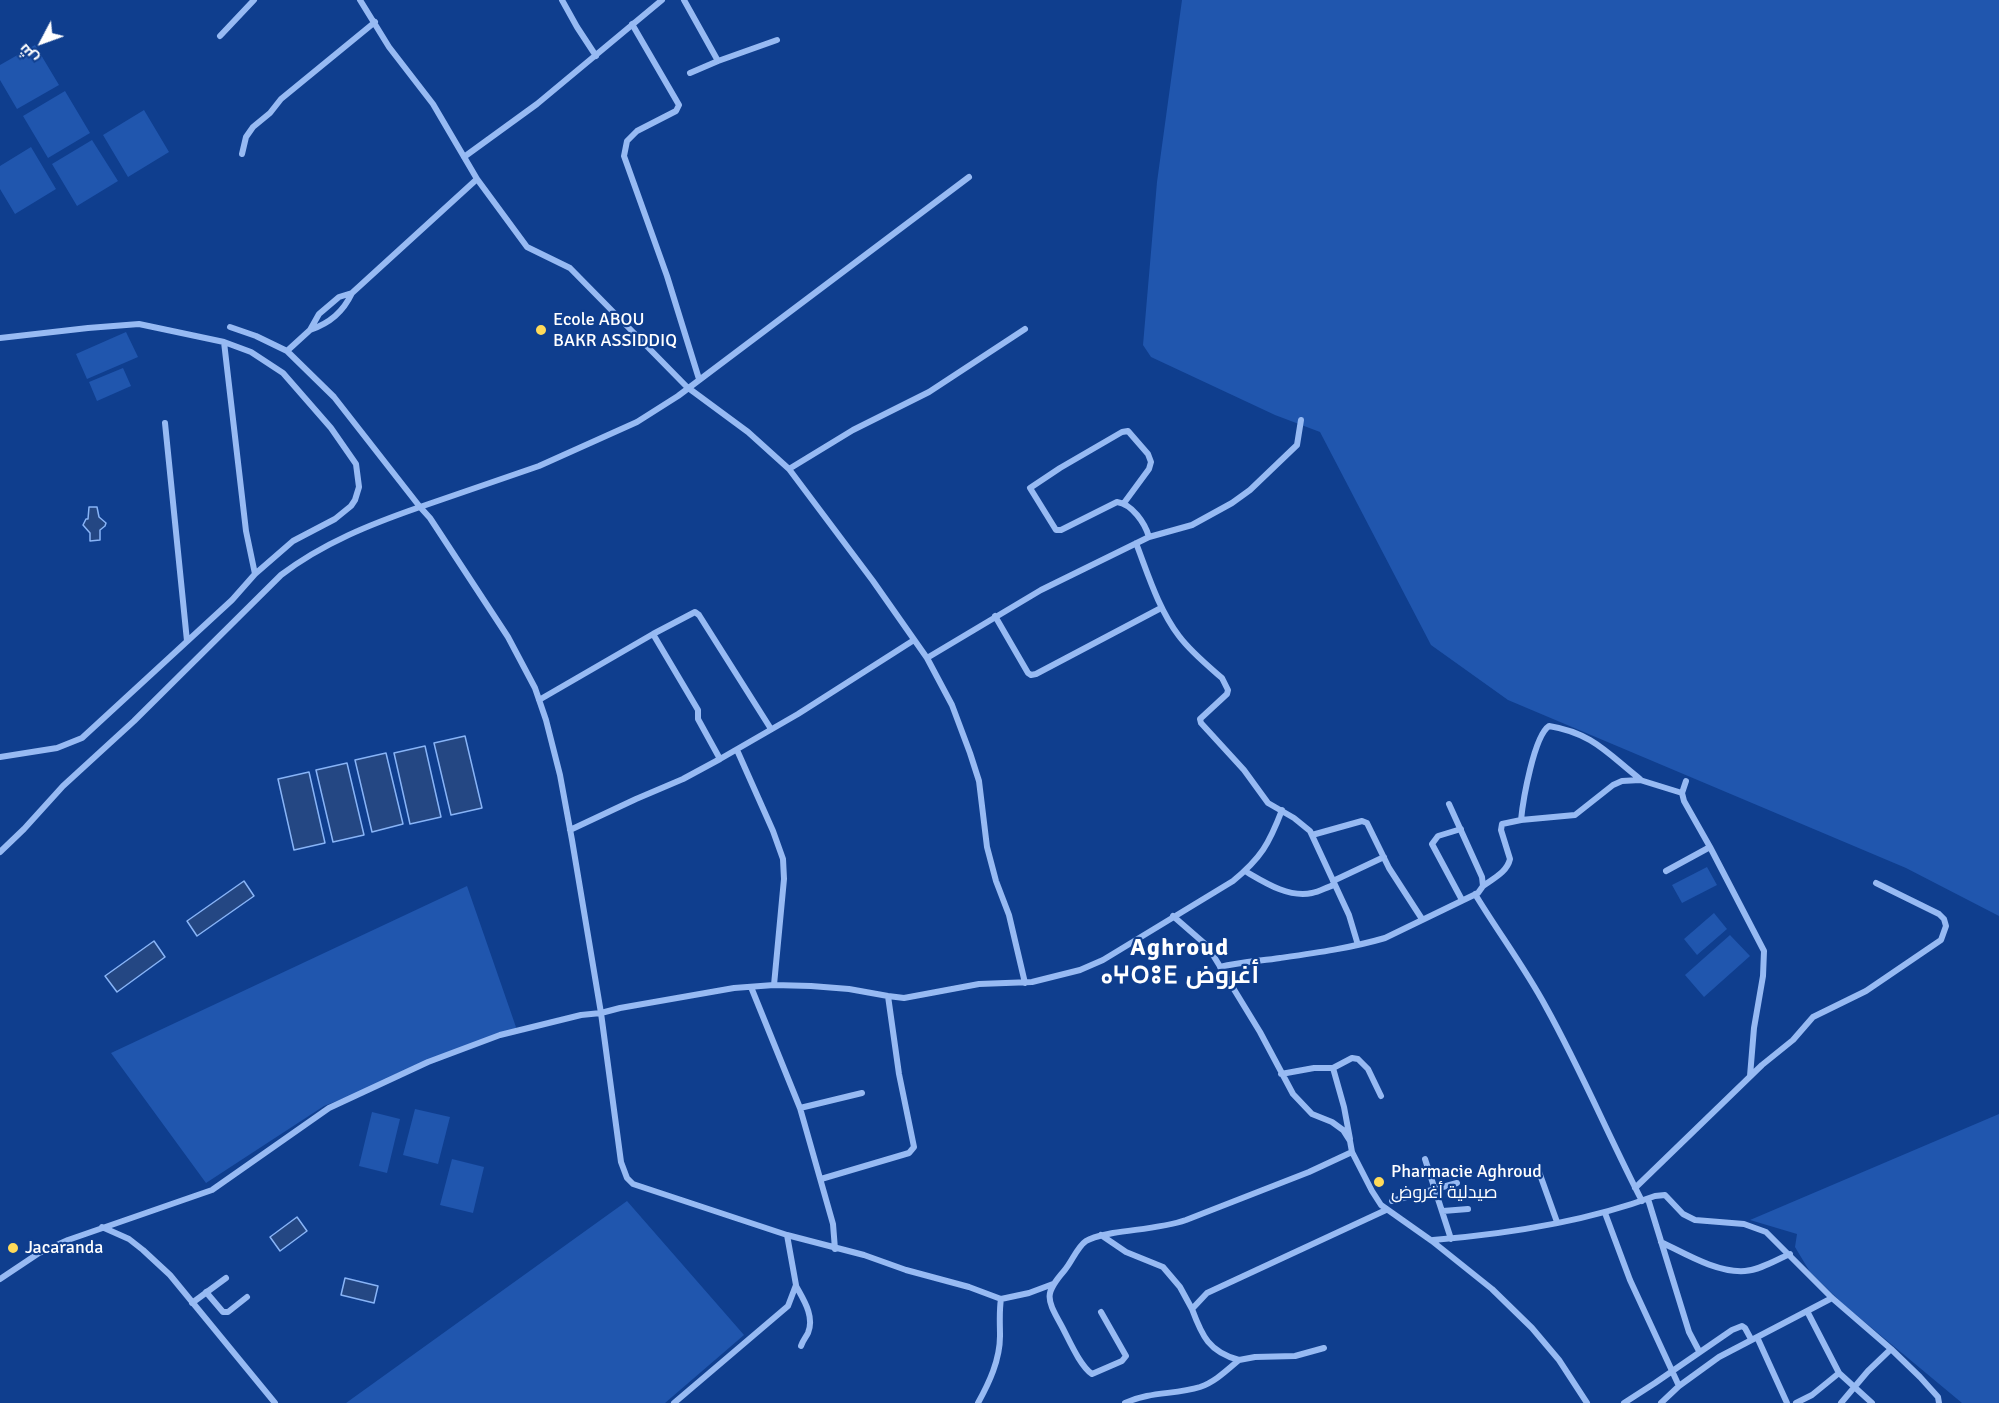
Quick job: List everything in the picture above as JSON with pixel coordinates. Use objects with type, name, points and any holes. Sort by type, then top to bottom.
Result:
[{"type":"street","points":[[220,36],[254,0]]},
{"type":"street","points":[[360,0],[389,47],[433,104],[477,179],[527,247],[570,268],[687,387],[748,432],[789,469],[927,658],[952,705],[979,781],[987,847],[996,881],[1012,925],[1025,983]]},
{"type":"street","points":[[562,0],[596,56]]},
{"type":"street","points":[[464,157],[537,104],[662,0]]},
{"type":"street","points":[[684,0],[718,60]]},
{"type":"street","points":[[242,154],[246,137],[253,126],[270,113],[281,99],[375,22]]},
{"type":"street","points":[[632,24],[679,105],[676,111],[637,130],[627,141],[624,156],[667,276],[699,379]]},
{"type":"street","points":[[690,73],[718,60],[777,40]]},
{"type":"street","points":[[0,852],[63,786],[134,721],[281,575],[302,559],[328,543],[420,507],[539,466],[637,422],[678,396],[969,177]]},
{"type":"street","points":[[310,330],[335,317],[348,302],[352,293],[477,179]]},
{"type":"street","points":[[287,351],[310,330],[319,314],[339,297],[352,293]]},
{"type":"street","points":[[0,338],[139,324],[224,342],[251,352],[283,374],[331,428],[356,464],[359,487],[356,500],[351,506],[335,519],[293,541],[255,574],[232,600],[82,738],[57,748],[0,757]]},
{"type":"street","points":[[230,327],[287,351],[334,397],[420,507],[455,556],[508,638],[539,700],[560,776],[601,1013],[621,1162],[627,1178],[633,1184],[787,1235],[969,1287],[1001,1299],[1029,1293],[1053,1284]]},
{"type":"street","points":[[789,469],[853,430],[929,392],[1025,329]]},
{"type":"street","points":[[224,342],[246,531],[255,574]]},
{"type":"street","points":[[927,658],[1041,590],[1149,537],[1192,525],[1245,495],[1297,445],[1301,420]]},
{"type":"street","points":[[165,423],[187,641]]},
{"type":"street","points":[[1124,503],[1149,469],[1151,462],[1148,454],[1128,431],[1122,432],[1060,468],[1030,488],[1056,530],[1061,530],[1117,502],[1124,503],[1146,525],[1149,537]]},
{"type":"street","points":[[1136,543],[1161,608],[1180,638],[1222,678],[1227,686],[1227,694],[1200,719],[1201,723],[1244,770],[1268,803],[1303,824],[1312,835],[1349,915],[1358,945]]},
{"type":"street","points":[[995,616],[1031,675],[1161,608]]},
{"type":"street","points":[[539,700],[695,612],[771,729]]},
{"type":"street","points":[[653,634],[698,710],[698,719],[720,759]]},
{"type":"street","points":[[570,831],[683,779],[737,750],[914,640]]},
{"type":"street","points":[[1521,820],[1523,799],[1540,735],[1549,726],[1570,729],[1591,739],[1640,780]]},
{"type":"street","points":[[737,750],[783,859],[784,879],[774,985]]},
{"type":"street","points":[[1220,967],[1244,961],[1291,957],[1385,938],[1478,893],[1510,863],[1502,824],[1575,815],[1613,784],[1622,781],[1640,780],[1682,793]]},
{"type":"street","points":[[1686,781],[1682,793],[1684,801],[1764,951],[1763,976],[1749,1077]]},
{"type":"street","points":[[1449,804],[1482,877],[1483,886]]},
{"type":"street","points":[[0,1279],[39,1253],[102,1227],[212,1190],[329,1108],[428,1062],[500,1035],[581,1015],[751,987],[811,986],[849,989],[904,998],[979,984],[1025,983],[1080,970],[1103,960],[1245,871],[1264,852],[1282,810]]},
{"type":"street","points":[[1312,835],[1362,821],[1367,823],[1384,857],[1422,919]]},
{"type":"street","points":[[1461,829],[1438,836],[1432,844],[1462,900]]},
{"type":"street","points":[[1666,871],[1710,847]]},
{"type":"street","points":[[1245,871],[1268,884],[1299,894],[1312,893],[1384,857]]},
{"type":"street","points":[[1635,1188],[1749,1077],[1793,1040],[1813,1017],[1866,991],[1941,940],[1946,926],[1939,914],[1876,883]]},
{"type":"street","points":[[1475,894],[1552,1017],[1635,1188],[1645,1200],[1661,1242],[1689,1332],[1700,1351]]},
{"type":"street","points":[[1173,916],[1204,944],[1220,967],[1260,1032],[1293,1094],[1306,1109],[1336,1124],[1350,1141]]},
{"type":"street","points":[[751,987],[800,1108],[833,1224],[835,1249]]},
{"type":"street","points":[[821,1179],[909,1153],[914,1147],[899,1074],[888,996]]},
{"type":"street","points":[[1281,1074],[1314,1068],[1332,1068],[1352,1059],[1358,1059],[1368,1069],[1381,1096]]},
{"type":"street","points":[[1332,1068],[1344,1107],[1352,1152],[1372,1191],[1386,1210],[1432,1240],[1492,1289],[1559,1360],[1587,1403]]},
{"type":"street","points":[[800,1108],[862,1093]]},
{"type":"street","points":[[1101,1312],[1126,1356],[1122,1361],[1092,1374],[1086,1368],[1049,1302],[1048,1292],[1086,1241],[1101,1235],[1173,1224],[1309,1172],[1352,1152]]},
{"type":"street","points":[[1425,1159],[1450,1239]]},
{"type":"street","points":[[1538,1169],[1557,1222]]},
{"type":"street","points":[[1392,1201],[1457,1183]]},
{"type":"street","points":[[1432,1240],[1487,1236],[1605,1213],[1665,1195],[1683,1214],[1695,1220],[1744,1224],[1766,1232],[1832,1298],[1891,1349],[1934,1392],[1939,1403]]},
{"type":"street","points":[[1443,1211],[1468,1209]]},
{"type":"street","points":[[1192,1309],[1207,1293],[1221,1285],[1386,1210]]},
{"type":"street","points":[[1605,1213],[1630,1280],[1679,1386]]},
{"type":"street","points":[[102,1227],[129,1239],[170,1275],[275,1403]]},
{"type":"street","points":[[787,1235],[796,1286],[810,1318],[808,1333],[801,1346]]},
{"type":"street","points":[[1101,1235],[1126,1252],[1163,1267],[1180,1287],[1202,1335],[1224,1356],[1239,1360],[1255,1357],[1295,1356],[1324,1348]]},
{"type":"street","points":[[1661,1242],[1726,1269],[1746,1271],[1790,1254]]},
{"type":"street","points":[[192,1303],[226,1278]]},
{"type":"street","points":[[674,1403],[789,1306],[796,1286]]},
{"type":"street","points":[[206,1292],[223,1312],[247,1298]]},
{"type":"street","points":[[1661,1403],[1704,1367],[1754,1338],[1832,1298]]},
{"type":"street","points":[[978,1403],[996,1361],[1000,1338],[1001,1299]]},
{"type":"street","points":[[1808,1311],[1839,1372],[1872,1403]]},
{"type":"street","points":[[1624,1403],[1738,1327],[1745,1328],[1754,1338],[1787,1403]]},
{"type":"street","points":[[1841,1403],[1891,1349]]},
{"type":"street","points":[[1125,1403],[1160,1393],[1202,1386],[1213,1381],[1239,1360]]},
{"type":"street","points":[[1796,1403],[1812,1395],[1839,1372]]},
{"type":"shaded area","points":[[1182,0],[1999,0],[1999,916],[1906,868],[1508,700],[1431,645],[1320,432],[1275,415],[1151,357],[1143,345],[1157,182]]},
{"type":"shaded area","points":[[35,45],[59,85],[17,109],[0,80],[0,65]]},
{"type":"shaded area","points":[[65,91],[90,133],[48,158],[23,116]]},
{"type":"shaded area","points":[[144,110],[169,152],[128,177],[103,135]]},
{"type":"shaded area","points":[[92,140],[118,181],[77,206],[52,164]]},
{"type":"shaded area","points":[[31,147],[56,189],[15,214],[0,189],[0,166]]},
{"type":"shaded area","points":[[126,332],[138,357],[87,379],[76,354]]},
{"type":"shaded area","points":[[123,368],[131,386],[97,401],[89,382]]},
{"type":"shaded area","points":[[89,507],[97,507],[99,517],[106,523],[100,530],[100,540],[90,541],[90,533],[83,525],[88,519]]},
{"type":"shaded area","points":[[465,736],[482,808],[451,815],[434,743]]},
{"type":"shaded area","points":[[425,746],[441,817],[410,824],[394,753]]},
{"type":"shaded area","points":[[386,753],[403,824],[372,832],[355,760]]},
{"type":"shaded area","points":[[347,763],[364,835],[333,842],[316,770]]},
{"type":"shaded area","points":[[309,772],[325,843],[294,850],[278,779]]},
{"type":"shaded area","points":[[1707,867],[1717,885],[1682,903],[1672,885]]},
{"type":"shaded area","points":[[244,881],[254,896],[197,936],[187,921]]},
{"type":"shaded area","points":[[467,886],[517,1030],[324,1106],[206,1183],[111,1053]]},
{"type":"shaded area","points":[[1714,913],[1727,929],[1697,955],[1684,939]]},
{"type":"shaded area","points":[[1730,935],[1750,956],[1704,997],[1685,975]]},
{"type":"shaded area","points":[[154,941],[165,957],[117,992],[105,976]]},
{"type":"shaded area","points":[[415,1109],[450,1117],[438,1164],[403,1155]]},
{"type":"shaded area","points":[[372,1112],[400,1119],[387,1173],[359,1166]]},
{"type":"shaded area","points":[[1999,1114],[1999,1403],[1962,1403],[1843,1304],[1810,1272],[1795,1247],[1797,1234],[1750,1220]]},
{"type":"shaded area","points":[[452,1159],[484,1167],[473,1213],[440,1205]]},
{"type":"shaded area","points":[[627,1201],[744,1335],[665,1403],[346,1403]]},
{"type":"shaded area","points":[[297,1217],[307,1231],[280,1251],[270,1237]]},
{"type":"shaded area","points":[[345,1278],[378,1286],[374,1303],[341,1295]]},
{"type":"place","name":"Ecole ABOU BAKR ASSIDDIQ","points":[[541,330]]},
{"type":"place","name":"Pharmacie Aghroud صيدلية أغروض","points":[[1379,1182]]},
{"type":"place","name":"Jacaranda","points":[[13,1248]]},
{"type":"district","name":"Aghroud ⴰⵖⵔⵓⴹ أغروض","points":[[1180,963]]}]
